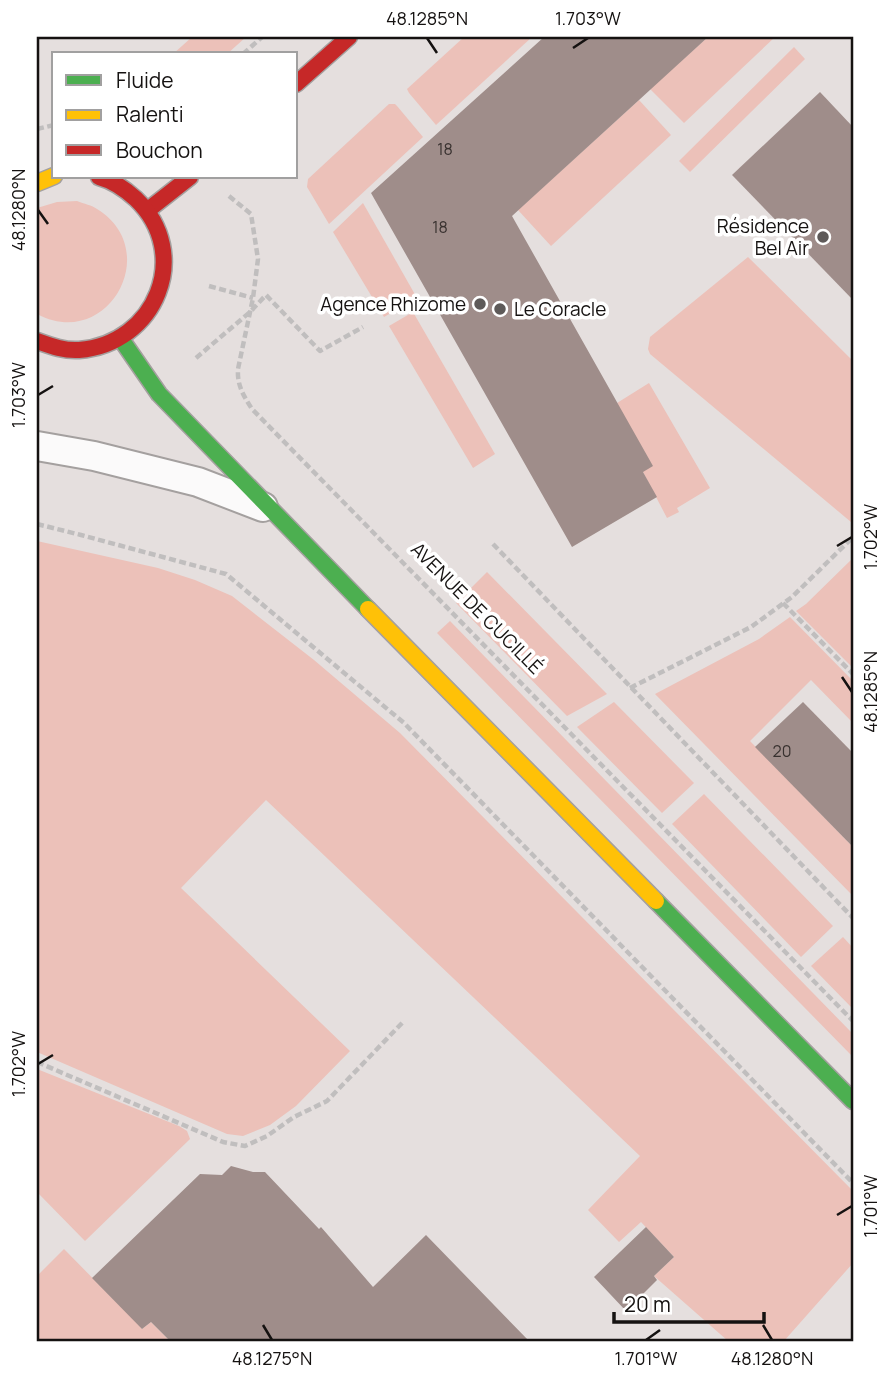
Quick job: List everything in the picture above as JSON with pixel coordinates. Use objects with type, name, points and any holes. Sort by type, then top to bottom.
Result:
[{"type":"street","points":[[298,82],[349,37]]},
{"type":"street","points":[[37,341],[46,346],[71,351],[97,349],[121,339],[141,323],[156,301],[163,276],[162,241],[148,210],[128,190],[106,178]]},
{"type":"street","points":[[148,210],[189,178]]},
{"type":"street","points":[[121,339],[159,394],[407,650],[853,1101]]},
{"type":"lane","points":[[37,446],[94,456],[198,482],[273,510]]},
{"type":"path","points":[[245,52],[262,37]]},
{"type":"path","name":"AVENUE DE CUCILLÉ","points":[[228,195],[251,214],[258,259],[237,379],[240,390],[252,409],[853,1021]]},
{"type":"path","points":[[196,358],[266,295],[320,351],[363,327]]},
{"type":"path","points":[[37,524],[226,574],[404,723],[853,1183]]},
{"type":"path","points":[[630,688],[751,627],[792,597],[853,537]]},
{"type":"path","points":[[493,544],[853,918]]},
{"type":"path","points":[[783,603],[853,674]]},
{"type":"path","points":[[37,1062],[223,1142],[245,1146],[327,1101],[403,1022]]},
{"type":"shaded area","points":[[192,37],[246,37],[229,52],[175,52]]},
{"type":"shaded area","points":[[464,37],[532,37],[436,125],[407,89]]},
{"type":"shaded area","points":[[708,37],[775,37],[684,123],[650,89]]},
{"type":"shaded area","points":[[794,47],[805,59],[690,172],[679,161]]},
{"type":"shaded area","points":[[639,100],[671,135],[551,246],[518,210]]},
{"type":"shaded area","points":[[389,104],[395,104],[423,137],[329,224],[307,187],[308,179]]},
{"type":"shaded area","points":[[77,201],[95,208],[117,227],[126,248],[126,270],[119,291],[105,308],[86,319],[63,322],[37,314],[37,208],[57,202]]},
{"type":"shaded area","points":[[363,203],[417,298],[384,317],[333,232]]},
{"type":"shaded area","points":[[748,257],[853,361],[851,522],[650,354],[648,349],[650,337]]},
{"type":"shaded area","points":[[413,312],[495,454],[473,468],[389,326]]},
{"type":"shaded area","points":[[649,383],[710,488],[677,508],[679,512],[667,518],[643,472],[617,403]]},
{"type":"shaded area","points":[[37,541],[158,568],[195,580],[232,596],[314,660],[400,733],[853,1191],[853,1263],[784,1341],[728,1341],[654,1276],[674,1257],[641,1222],[619,1242],[588,1210],[640,1156],[266,800],[181,888],[350,1051],[296,1106],[270,1125],[243,1136],[227,1134],[37,1052]]},
{"type":"shaded area","points":[[853,558],[853,668],[796,611]]},
{"type":"shaded area","points":[[487,572],[607,694],[567,716],[456,603]]},
{"type":"shaded area","points":[[790,617],[853,681],[853,723],[811,680],[750,741],[853,847],[853,896],[655,694],[759,639]]},
{"type":"shaded area","points":[[450,621],[853,1034],[853,1057],[437,633]]},
{"type":"shaded area","points":[[614,702],[694,783],[662,813],[577,727]]},
{"type":"shaded area","points":[[704,794],[833,926],[801,957],[672,824]]},
{"type":"shaded area","points":[[843,937],[853,948],[853,1009],[811,966]]},
{"type":"shaded area","points":[[37,1069],[179,1126],[187,1131],[190,1139],[85,1241],[37,1192]]},
{"type":"shaded area","points":[[64,1249],[120,1306],[125,1306],[142,1329],[151,1322],[170,1341],[37,1341],[37,1276]]},
{"type":"building","name":"Le Coracle","points":[[544,37],[708,37],[512,216],[653,466],[643,472],[657,497],[572,547],[371,193]]},
{"type":"building","name":"Résidence Bel Air","points":[[820,92],[853,127],[853,300],[732,175]]},
{"type":"building","points":[[803,702],[853,753],[853,847],[755,747]]},
{"type":"building","points":[[231,1166],[265,1172],[319,1229],[321,1227],[373,1287],[426,1235],[529,1341],[170,1341],[151,1322],[142,1329],[92,1278],[200,1174],[222,1175]]},
{"type":"building","points":[[646,1227],[674,1257],[654,1276],[657,1280],[626,1311],[594,1277]]},
{"type":"traffic: fast","points":[[121,339],[159,394],[368,609]]},
{"type":"traffic: fast","points":[[656,901],[853,1101]]},
{"type":"traffic: slow","points":[[37,183],[52,177]]},
{"type":"traffic: slow","points":[[368,609],[656,901]]},
{"type":"traffic: jam","points":[[298,82],[349,37]]},
{"type":"traffic: jam","points":[[37,341],[73,350],[106,344],[128,332],[146,314],[158,293],[163,269],[162,245],[153,221],[128,192],[102,178]]},
{"type":"traffic: jam","points":[[148,210],[189,178]]},
{"type":"place","name":"Résidence Bel Air","points":[[823,237]]},
{"type":"place","name":"Agence Rhizome","points":[[480,304]]},
{"type":"place","name":"Le Coracle","points":[[500,309]]}]
